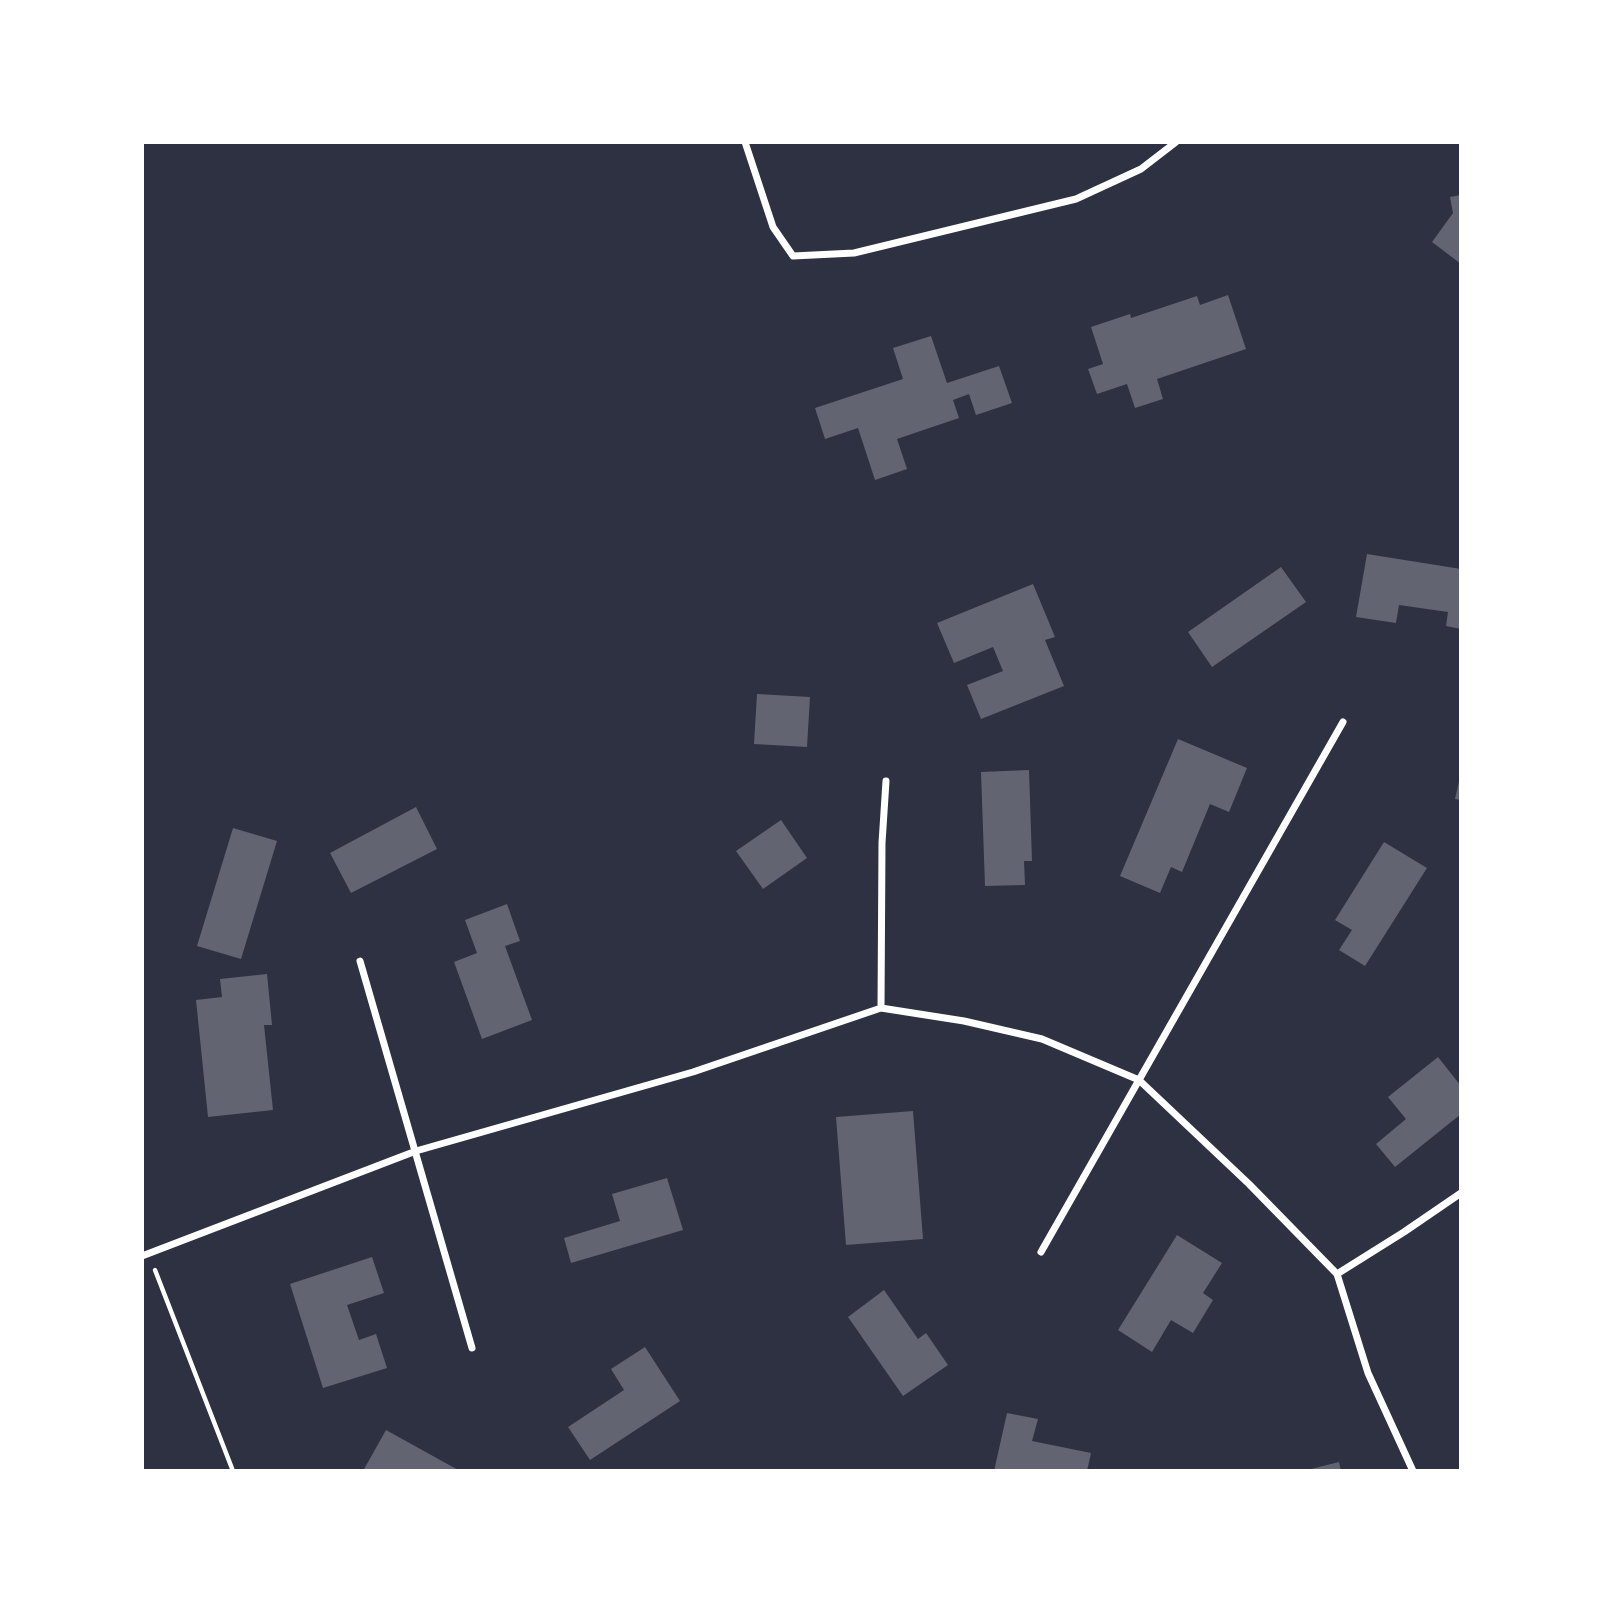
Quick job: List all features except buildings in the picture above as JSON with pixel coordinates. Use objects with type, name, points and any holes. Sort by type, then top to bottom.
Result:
[{"type":"street","points":[[745,142],[773,228],[793,256],[854,253],[1076,199],[1141,169],[1176,142]]},
{"type":"street","points":[[1041,1252],[1343,722]]},
{"type":"street","points":[[881,1008],[882,843],[886,781]]},
{"type":"street","points":[[360,961],[472,1348]]},
{"type":"street","points":[[145,1254],[416,1151],[693,1072],[881,1008],[964,1021],[1042,1039],[1139,1080],[1249,1184],[1337,1274],[1368,1373],[1413,1471]]},
{"type":"street","points":[[1337,1274],[1461,1194]]},
{"type":"path","points":[[145,1254],[233,1471]]}]
